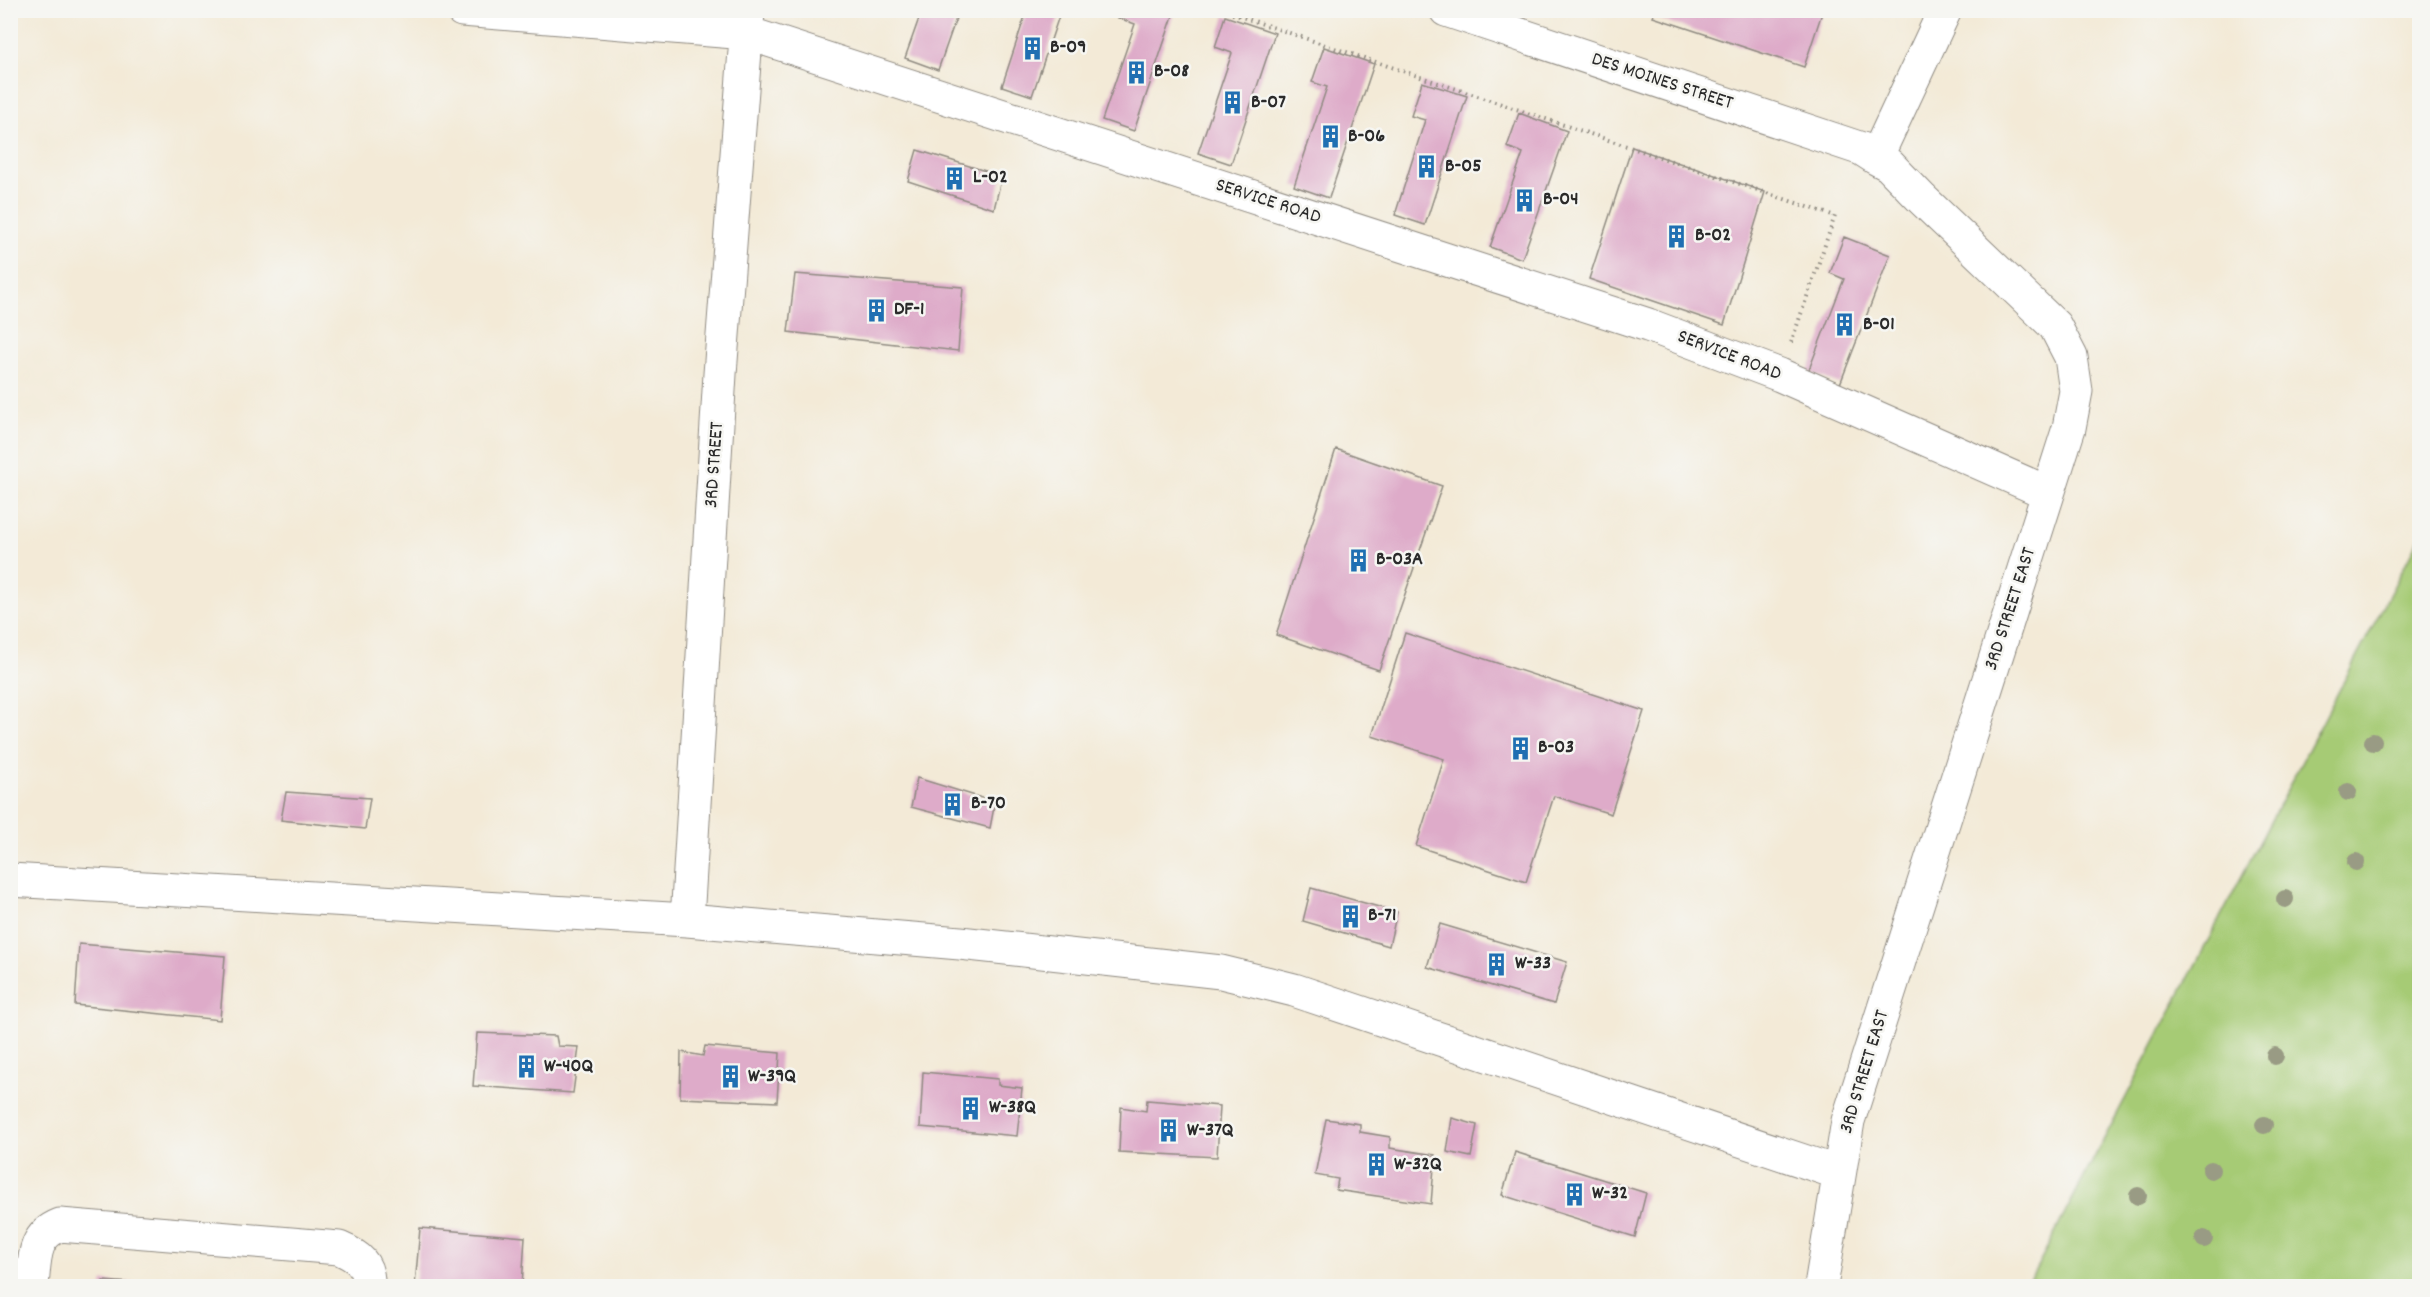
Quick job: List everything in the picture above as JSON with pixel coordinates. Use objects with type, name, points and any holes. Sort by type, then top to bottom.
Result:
[{"type":"street","name":"SERVICE ROAD","points":[[462,10],[748,22],[1648,325],[1780,375],[2048,493]]},
{"type":"street","name":"DES MOINES STREET","points":[[1446,10],[1850,145],[1876,158]]},
{"type":"street","points":[[1876,158],[1945,10]]},
{"type":"street","name":"3RD STREET","points":[[687,920],[720,374],[748,22]]},
{"type":"street","name":"3RD STREET EAST","points":[[1821,1287],[1848,1121],[2069,428],[2076,391],[2071,357],[2055,326],[1889,165],[1876,158]]},
{"type":"street","points":[[10,880],[687,920],[960,943],[1221,972],[1294,990],[1839,1173]]},
{"type":"street","points":[[32,1287],[40,1240],[48,1230],[60,1225],[339,1248],[363,1262],[368,1274],[368,1287]]},
{"type":"path","points":[[1221,10],[1835,216],[1780,375]]},
{"type":"green space","points":[[2419,538],[2419,1286],[2027,1286]]},
{"type":"building","points":[[922,10],[959,10],[938,70],[905,58]]},
{"type":"building","name":"B-09","points":[[1027,10],[1061,10],[1032,96],[1002,86]]},
{"type":"building","name":"B-08","points":[[1115,10],[1175,10],[1134,131],[1102,120],[1135,24],[1113,16]]},
{"type":"building","points":[[1655,10],[1815,10],[1822,13],[1804,67],[1653,17]]},
{"type":"building","name":"B-07","points":[[1225,16],[1275,33],[1231,164],[1198,153],[1232,53],[1215,47]]},
{"type":"building","name":"B-06","points":[[1324,47],[1374,64],[1329,198],[1294,186],[1327,87],[1312,82]]},
{"type":"building","name":"B-05","points":[[1422,82],[1467,96],[1425,225],[1395,215],[1425,120],[1411,116]]},
{"type":"building","name":"B-04","points":[[1519,113],[1567,131],[1522,259],[1490,247],[1523,153],[1507,147]]},
{"type":"building","name":"B-02","points":[[1632,147],[1765,192],[1724,325],[1589,279]]},
{"type":"building","name":"L-02","points":[[917,150],[1002,176],[994,209],[908,181]]},
{"type":"building","name":"B-01","points":[[1844,237],[1890,255],[1840,384],[1808,372],[1844,279],[1830,273]]},
{"type":"building","name":"DF-1","points":[[795,274],[963,287],[958,351],[788,332]]},
{"type":"building","name":"B-03A","points":[[1336,449],[1442,486],[1379,670],[1276,635]]},
{"type":"building","name":"B-03","points":[[1405,633],[1644,711],[1611,814],[1554,796],[1526,882],[1416,846],[1444,759],[1372,736]]},
{"type":"building","name":"B-70","points":[[917,778],[995,802],[990,828],[911,807]]},
{"type":"building","points":[[286,792],[370,798],[365,829],[281,820]]},
{"type":"building","name":"B-71","points":[[1311,888],[1397,912],[1389,946],[1303,921]]},
{"type":"building","name":"W-33","points":[[1440,924],[1567,962],[1554,1004],[1427,967]]},
{"type":"building","points":[[79,944],[225,956],[220,1020],[75,1005]]},
{"type":"building","name":"W-40Q","points":[[477,1033],[556,1036],[558,1046],[579,1047],[573,1093],[473,1086]]},
{"type":"building","name":"W-39Q","points":[[705,1046],[780,1053],[777,1102],[680,1098],[681,1052],[703,1056]]},
{"type":"building","name":"W-38Q","points":[[923,1072],[998,1079],[998,1085],[1022,1088],[1017,1136],[920,1127]]},
{"type":"building","name":"W-37Q","points":[[1147,1100],[1220,1106],[1217,1157],[1119,1152],[1121,1107],[1146,1111]]},
{"type":"building","points":[[1452,1118],[1477,1125],[1471,1157],[1447,1152]]},
{"type":"building","name":"W-32Q","points":[[1326,1119],[1360,1124],[1360,1132],[1390,1137],[1390,1148],[1435,1155],[1431,1204],[1336,1190],[1338,1179],[1315,1175]]},
{"type":"building","name":"W-32","points":[[1515,1152],[1646,1193],[1635,1237],[1502,1195]]},
{"type":"building","points":[[420,1228],[525,1237],[522,1286],[415,1286]]},
{"type":"building","points":[[103,1281],[161,1285],[161,1286],[102,1286]]},
{"type":"place","name":"B-09","points":[[1032,48]]},
{"type":"place","name":"B-08","points":[[1136,72]]},
{"type":"place","name":"B-07","points":[[1233,103]]},
{"type":"place","name":"B-06","points":[[1330,137]]},
{"type":"place","name":"B-05","points":[[1427,167]]},
{"type":"place","name":"L-02","points":[[955,178]]},
{"type":"place","name":"B-04","points":[[1525,200]]},
{"type":"place","name":"B-02","points":[[1677,236]]},
{"type":"place","name":"DF-1","points":[[876,310]]},
{"type":"place","name":"B-01","points":[[1845,325]]},
{"type":"place","name":"B-03A","points":[[1358,560]]},
{"type":"place","name":"B-03","points":[[1520,748]]},
{"type":"place","name":"B-70","points":[[953,804]]},
{"type":"place","name":"B-71","points":[[1350,916]]},
{"type":"place","name":"W-33","points":[[1497,964]]},
{"type":"place","name":"W-40Q","points":[[526,1067]]},
{"type":"place","name":"W-39Q","points":[[730,1077]]},
{"type":"place","name":"W-38Q","points":[[971,1108]]},
{"type":"place","name":"W-37Q","points":[[1169,1131]]},
{"type":"place","name":"W-32Q","points":[[1376,1165]]},
{"type":"place","name":"W-32","points":[[1574,1194]]}]
